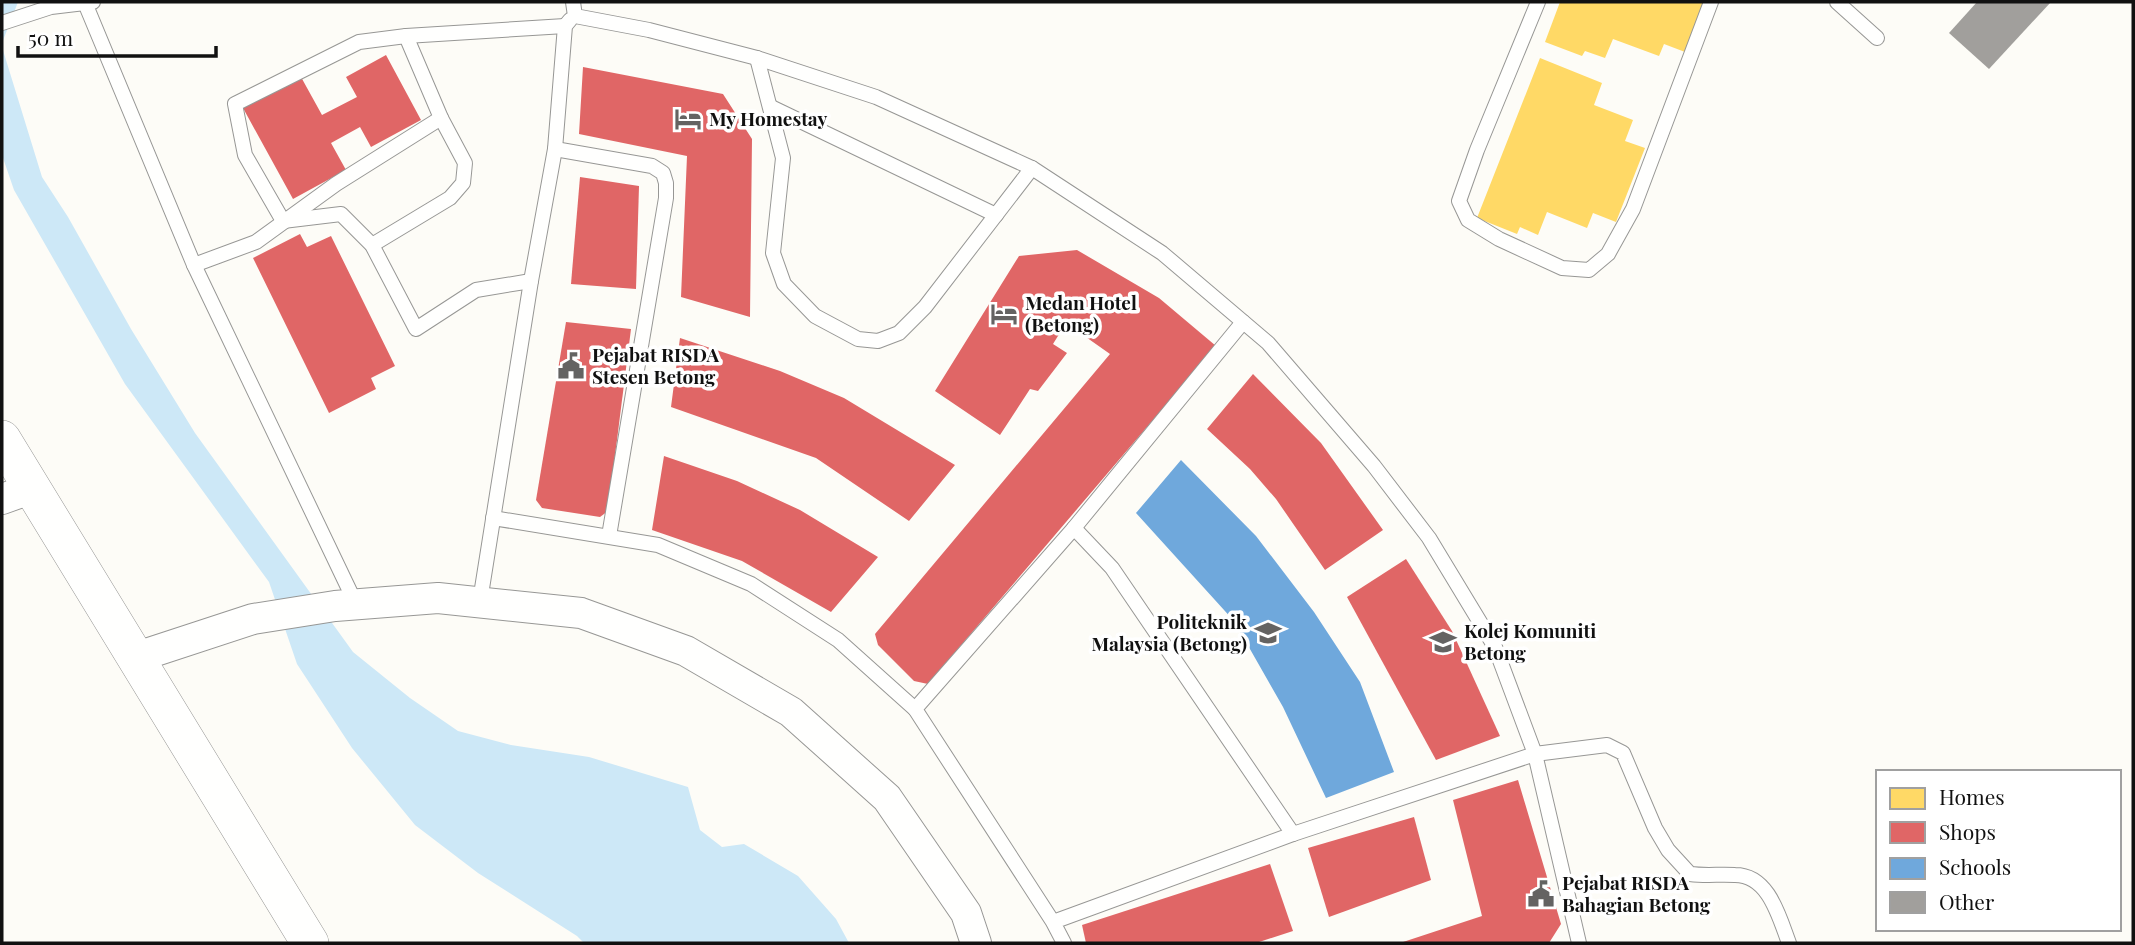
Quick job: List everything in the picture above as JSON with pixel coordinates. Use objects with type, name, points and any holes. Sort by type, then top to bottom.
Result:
[{"type":"street","points":[[2,439],[16,494],[137,657],[310,943]]},
{"type":"street","points":[[137,657],[253,619],[346,605],[438,598],[581,613],[686,651],[791,712],[887,798],[966,913],[976,943]]},
{"type":"lane","points":[[2,23],[51,7],[90,2],[194,265],[346,605]]},
{"type":"lane","points":[[1538,2],[1459,201],[1468,220],[1499,239],[1562,268],[1589,270],[1608,254],[1633,209],[1711,2]]},
{"type":"lane","points":[[1837,2],[1877,38]]},
{"type":"lane","points":[[283,221],[245,155],[235,104],[359,42],[571,14],[649,30],[757,58],[876,97],[1032,168],[1162,254],[1268,343],[1357,446],[1429,538],[1495,647],[1535,754],[1578,943]]},
{"type":"lane","points":[[480,601],[555,149],[571,14]]},
{"type":"lane","points":[[372,246],[450,198],[463,183],[465,163],[441,118],[406,36]]},
{"type":"lane","points":[[757,58],[783,158],[773,253],[776,264],[784,284],[815,316],[858,339],[878,341],[899,333],[925,307],[1032,168]]},
{"type":"lane","points":[[771,107],[996,215]]},
{"type":"lane","points":[[194,265],[256,242],[336,184],[441,118]]},
{"type":"lane","points":[[555,149],[652,166],[663,173],[666,183],[666,198],[609,536]]},
{"type":"lane","points":[[283,221],[341,214],[372,246],[416,329],[476,290],[531,281]]},
{"type":"lane","points":[[915,709],[1074,528],[1243,322]]},
{"type":"lane","points":[[494,518],[658,545],[751,584],[838,640],[915,709],[1064,943]]},
{"type":"lane","points":[[1074,528],[1112,568],[1293,834]]},
{"type":"lane","points":[[1053,922],[1293,834],[1535,754],[1607,745],[1623,753],[1655,828],[1668,850],[1690,874],[1711,877],[1736,874],[1751,877],[1763,887],[1789,943]]},
{"type":"water","points":[[2,2],[18,2],[2,43]]},
{"type":"water","points":[[2,47],[42,177],[195,433],[353,652],[410,698],[458,731],[511,745],[589,757],[688,787],[700,830],[722,847],[744,844],[798,876],[836,919],[849,943],[584,943],[478,873],[415,825],[352,748],[297,664],[269,582],[125,384],[14,190],[2,155]]},
{"type":"building: Homes","points":[[1560,2],[1704,2],[1685,52],[1664,44],[1659,56],[1613,39],[1605,58],[1585,51],[1582,56],[1545,42]]},
{"type":"building: Homes","points":[[1540,58],[1602,83],[1594,105],[1633,120],[1625,141],[1645,148],[1616,222],[1593,213],[1587,228],[1547,212],[1538,235],[1520,227],[1517,234],[1477,218]]},
{"type":"building: Shops","points":[[386,55],[421,120],[371,147],[360,127],[331,143],[346,170],[293,199],[243,108],[301,77],[322,115],[357,97],[346,77]]},
{"type":"building: Shops","points":[[583,67],[723,94],[752,139],[750,317],[681,297],[687,156],[579,134]]},
{"type":"building: Shops","points":[[580,177],[639,186],[636,289],[571,284]]},
{"type":"building: Shops","points":[[300,234],[307,247],[331,236],[395,366],[371,378],[376,389],[329,413],[253,258]]},
{"type":"building: Shops","points":[[1077,250],[1159,298],[1216,346],[928,684],[914,681],[878,645],[875,634],[1110,354],[1066,323],[1053,344],[1067,353],[1038,391],[1030,389],[1000,435],[935,391],[1019,256]]},
{"type":"building: Shops","points":[[566,322],[631,329],[608,511],[600,517],[542,508],[536,500]]},
{"type":"building: Shops","points":[[680,338],[780,371],[844,398],[955,465],[909,521],[816,458],[671,407]]},
{"type":"building: Shops","points":[[1253,374],[1321,443],[1383,530],[1325,570],[1276,499],[1250,469],[1207,429]]},
{"type":"building: Shops","points":[[664,456],[737,481],[800,510],[878,557],[831,612],[742,561],[652,530]]},
{"type":"building: Shops","points":[[1406,559],[1452,631],[1500,736],[1436,760],[1347,597]]},
{"type":"building: Shops","points":[[1518,780],[1561,924],[1549,943],[1400,943],[1482,916],[1453,800]]},
{"type":"building: Shops","points":[[1414,817],[1431,880],[1329,917],[1308,848]]},
{"type":"building: Shops","points":[[1270,864],[1293,931],[1256,943],[1086,943],[1082,925]]},
{"type":"building: Schools","points":[[1181,460],[1256,536],[1314,612],[1360,682],[1394,772],[1326,798],[1283,707],[1234,621],[1136,513]]},
{"type":"building: Other","points":[[1977,2],[2051,2],[1989,69],[1949,33]]},
{"type":"place","name":"My Homestay","points":[[688,119]]},
{"type":"place","name":"Medan Hotel (Betong)","points":[[1004,314]]},
{"type":"place","name":"Pejabat RISDA Stesen Betong","points":[[571,366]]},
{"type":"place","name":"Politeknik Malaysia (Betong)","points":[[1268,633]]},
{"type":"place","name":"Kolej Komuniti Betong","points":[[1443,642]]},
{"type":"place","name":"Pejabat RISDA Bahagian Betong","points":[[1541,894]]}]
